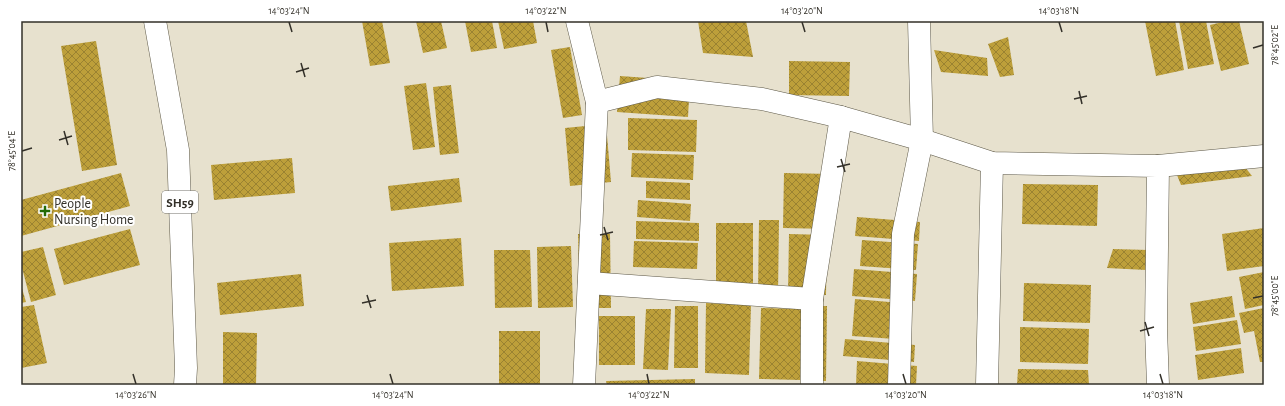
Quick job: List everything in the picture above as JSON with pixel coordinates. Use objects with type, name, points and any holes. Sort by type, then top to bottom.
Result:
[{"type":"street","name":"SH59","points":[[155,21],[178,150],[186,368],[185,385]]},
{"type":"street","points":[[577,21],[597,102],[584,385]]},
{"type":"street","points":[[899,385],[904,234],[922,140],[919,21]]},
{"type":"street","points":[[597,102],[657,87],[762,99],[841,117],[922,140],[992,163],[1158,166],[1264,156]]},
{"type":"street","points":[[812,385],[812,299],[841,117]]},
{"type":"street","points":[[987,385],[992,163]]},
{"type":"street","points":[[1158,166],[1156,329],[1158,385]]},
{"type":"street","points":[[589,284],[812,299]]},
{"type":"building","points":[[362,21],[382,21],[390,63],[370,66]]},
{"type":"building","points":[[416,21],[441,21],[447,48],[423,53]]},
{"type":"building","points":[[465,21],[492,21],[497,48],[471,52]]},
{"type":"building","points":[[498,21],[533,21],[537,43],[504,49]]},
{"type":"building","points":[[698,21],[746,21],[753,57],[703,53]]},
{"type":"building","points":[[1145,21],[1175,21],[1184,70],[1156,76]]},
{"type":"building","points":[[1179,21],[1206,21],[1214,64],[1188,69]]},
{"type":"building","points":[[1227,21],[1239,21],[1249,64],[1221,71],[1210,25]]},
{"type":"building","points":[[1008,37],[1014,75],[1000,77],[988,44]]},
{"type":"building","points":[[96,41],[117,165],[82,171],[61,46]]},
{"type":"building","points":[[570,47],[582,115],[563,118],[551,50]]},
{"type":"building","points":[[934,50],[987,58],[988,76],[941,72]]},
{"type":"building","points":[[789,61],[850,62],[849,96],[789,95]]},
{"type":"building","points":[[620,76],[690,81],[688,117],[617,112]]},
{"type":"building","points":[[426,83],[435,147],[413,150],[404,86]]},
{"type":"building","points":[[451,85],[459,153],[440,155],[433,87]]},
{"type":"building","points":[[628,118],[697,120],[696,152],[628,150]]},
{"type":"building","points":[[606,124],[611,182],[570,186],[565,128]]},
{"type":"building","points":[[632,153],[694,155],[693,180],[631,177]]},
{"type":"building","points":[[292,158],[295,193],[214,200],[211,165]]},
{"type":"building","points":[[1242,163],[1252,176],[1181,185],[1175,170]]},
{"type":"building","points":[[121,173],[130,206],[21,236],[21,200]]},
{"type":"building","points":[[784,173],[831,174],[830,229],[783,228]]},
{"type":"building","points":[[459,178],[462,202],[391,211],[388,186]]},
{"type":"building","points":[[646,181],[690,183],[690,200],[646,198]]},
{"type":"building","points":[[1023,184],[1098,185],[1097,226],[1022,224]]},
{"type":"building","points":[[638,200],[691,204],[690,221],[637,217]]},
{"type":"building","points":[[857,217],[920,222],[919,241],[855,236]]},
{"type":"building","points":[[759,220],[779,220],[778,294],[758,294]]},
{"type":"building","points":[[636,221],[699,223],[699,241],[636,239]]},
{"type":"building","points":[[716,223],[753,223],[753,293],[716,293]]},
{"type":"building","points":[[1264,228],[1264,266],[1227,271],[1222,234]]},
{"type":"building","points":[[130,229],[140,265],[64,285],[54,249]]},
{"type":"building","points":[[578,234],[610,234],[611,308],[580,308]]},
{"type":"building","points":[[789,234],[827,235],[826,295],[788,294]]},
{"type":"building","points":[[461,238],[464,286],[392,291],[389,243]]},
{"type":"building","points":[[862,240],[918,244],[916,270],[860,266]]},
{"type":"building","points":[[634,241],[698,243],[697,269],[633,267]]},
{"type":"building","points":[[571,246],[573,307],[538,308],[537,247]]},
{"type":"building","points":[[43,247],[56,295],[31,302],[21,264],[21,252]]},
{"type":"building","points":[[1113,249],[1149,250],[1146,270],[1107,268]]},
{"type":"building","points":[[494,250],[530,250],[532,307],[495,308]]},
{"type":"building","points":[[854,269],[917,274],[915,301],[852,296]]},
{"type":"building","points":[[1264,272],[1264,305],[1245,309],[1239,277]]},
{"type":"building","points":[[301,274],[304,306],[220,315],[217,283]]},
{"type":"building","points":[[1024,283],[1091,285],[1090,323],[1023,321]]},
{"type":"building","points":[[21,285],[26,302],[21,303]]},
{"type":"building","points":[[1232,296],[1235,317],[1193,324],[1190,303]]},
{"type":"building","points":[[855,299],[912,304],[909,340],[852,336]]},
{"type":"building","points":[[706,303],[751,305],[749,375],[705,373]]},
{"type":"building","points":[[34,305],[47,363],[21,368],[21,307]]},
{"type":"building","points":[[675,306],[698,306],[698,368],[674,368]]},
{"type":"building","points":[[806,306],[827,306],[826,381],[805,381]]},
{"type":"building","points":[[761,308],[801,309],[800,380],[759,379]]},
{"type":"building","points":[[1264,308],[1264,362],[1260,362],[1254,331],[1244,333],[1239,313]]},
{"type":"building","points":[[646,309],[671,309],[668,370],[643,369]]},
{"type":"building","points":[[599,316],[635,316],[635,365],[599,365]]},
{"type":"building","points":[[1237,320],[1241,344],[1196,351],[1193,327]]},
{"type":"building","points":[[1020,327],[1089,329],[1088,364],[1020,362]]},
{"type":"building","points":[[499,331],[540,331],[540,385],[499,385]]},
{"type":"building","points":[[223,332],[257,333],[256,385],[223,385]]},
{"type":"building","points":[[845,339],[915,345],[914,362],[843,356]]},
{"type":"building","points":[[1241,348],[1244,373],[1198,380],[1195,355]]},
{"type":"building","points":[[857,361],[917,366],[916,385],[856,385]]},
{"type":"building","points":[[1018,369],[1088,370],[1089,385],[1017,385]]},
{"type":"building","points":[[695,379],[695,385],[607,385],[606,381]]},
{"type":"place","name":"People Nursing Home","points":[[45,211]]}]
